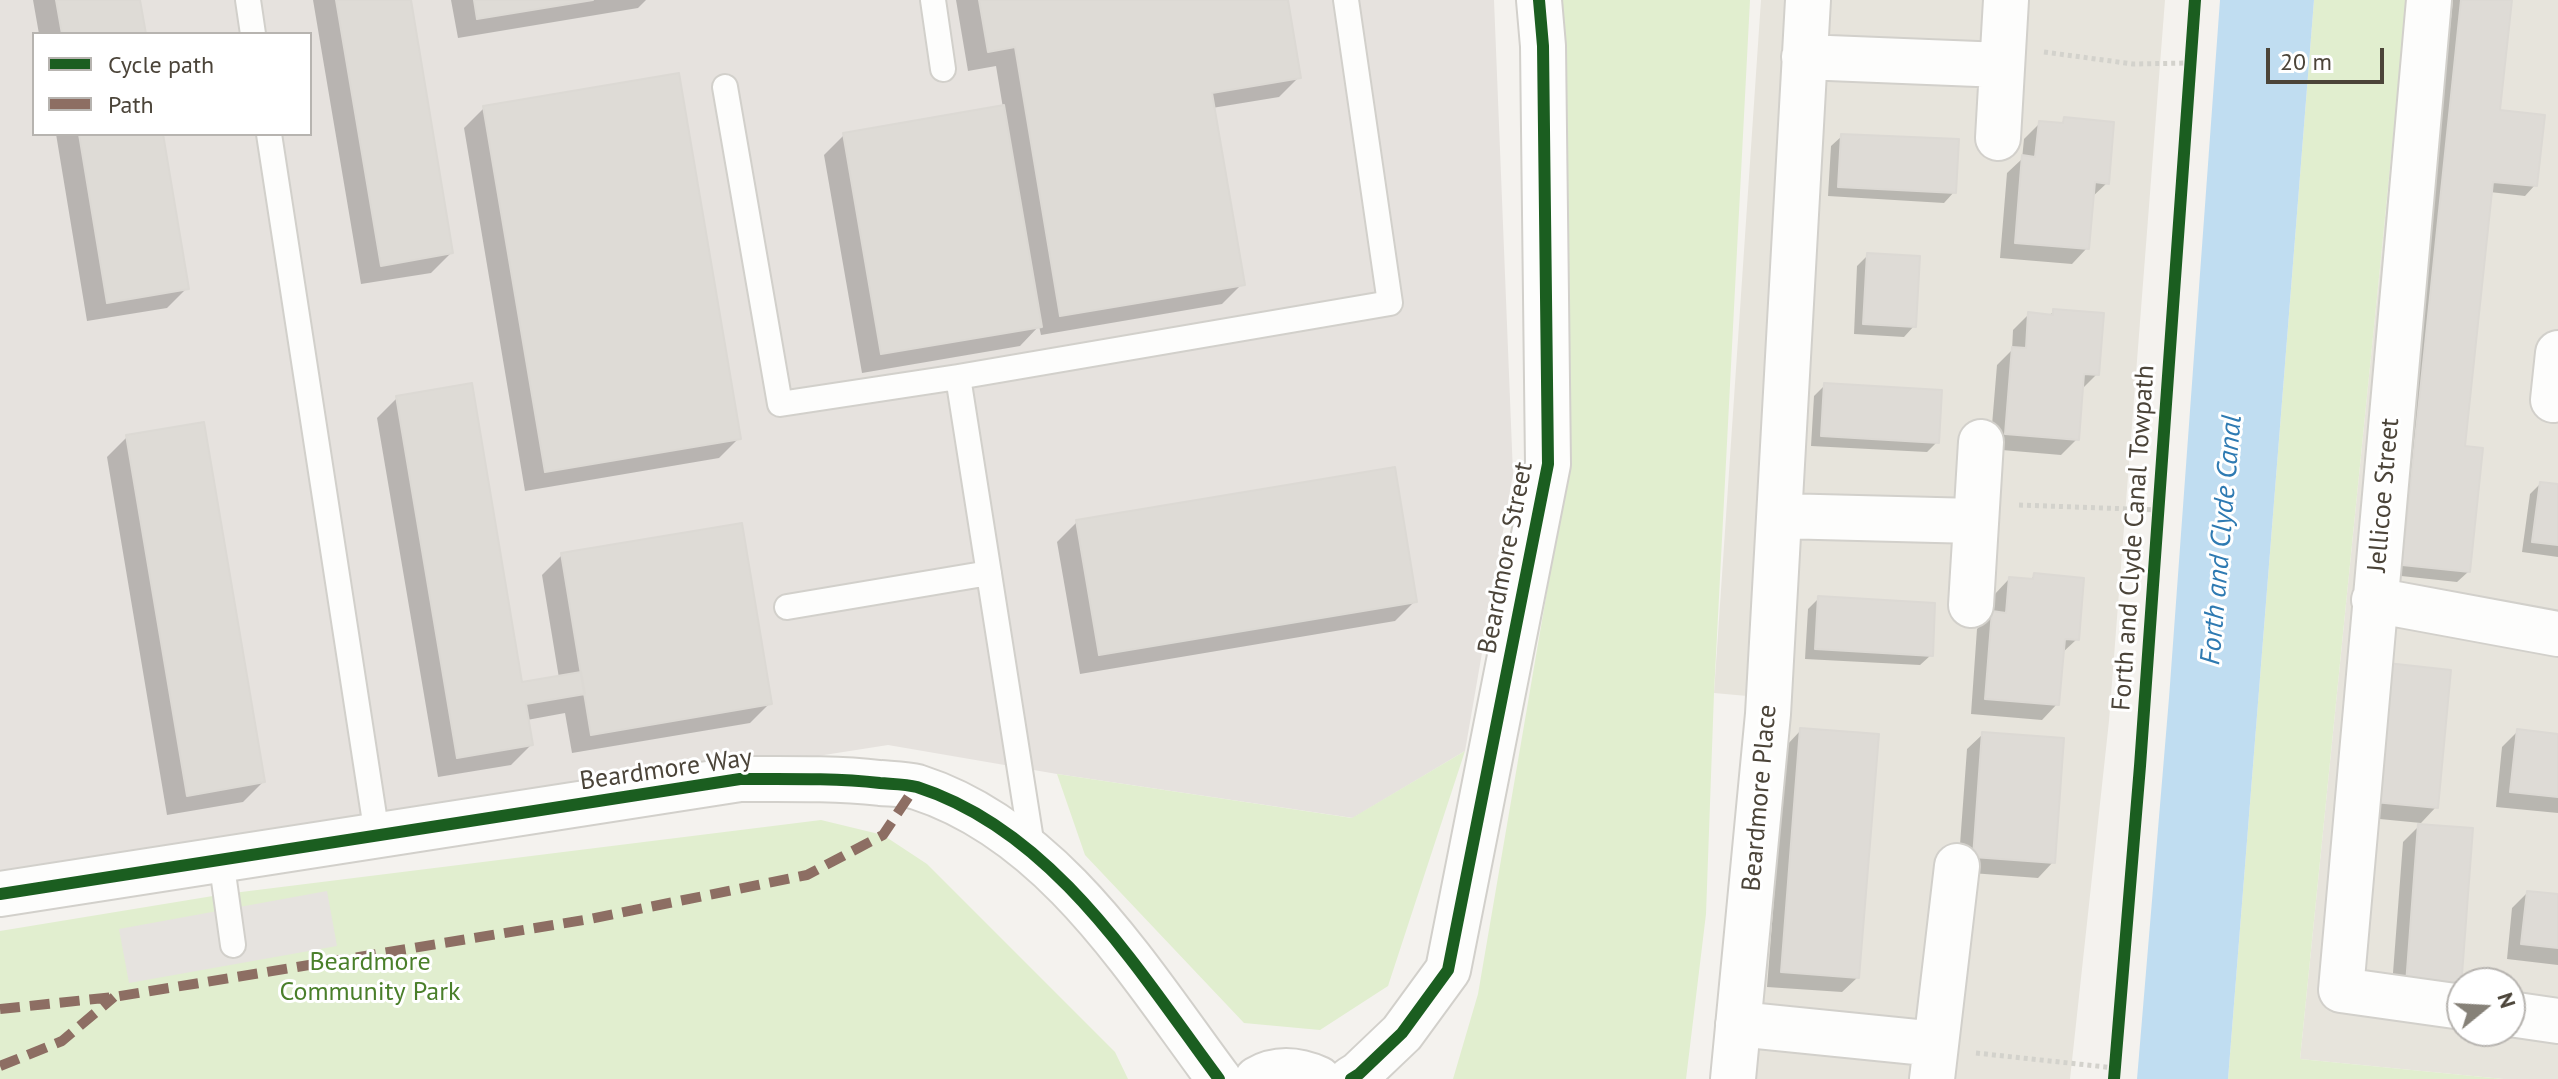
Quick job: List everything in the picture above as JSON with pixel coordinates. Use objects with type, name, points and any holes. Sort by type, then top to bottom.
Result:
[{"type":"street","name":"Beardmore Street","points":[[1351,1079],[1402,1033],[1448,970],[1548,464],[1543,46],[1539,0]]},
{"type":"street","name":"Beardmore Place","points":[[1733,1079],[1768,714],[1808,0]]},
{"type":"street","points":[[1998,138],[2006,0]]},
{"type":"street","name":"Jellicoe Street","points":[[2429,0],[2341,990],[2446,1005]]},
{"type":"street","points":[[1804,57],[2002,65]]},
{"type":"street","points":[[2553,400],[2558,353]]},
{"type":"street","points":[[1971,605],[1981,442]]},
{"type":"street","points":[[1780,516],[1975,521]]},
{"type":"street","points":[[2374,600],[2558,634]]},
{"type":"street","name":"Beardmore Way","points":[[0,894],[740,779],[844,779],[915,787],[993,822],[1057,873],[1116,941],[1219,1079]]},
{"type":"street","points":[[1738,1024],[1934,1058],[1957,866]]},
{"type":"street","points":[[2526,1016],[2558,1021]]},
{"type":"street","points":[[1257,1079],[1281,1070],[1300,1071],[1319,1079]]},
{"type":"lane","points":[[248,0],[253,32]]},
{"type":"lane","points":[[933,0],[943,69]]},
{"type":"lane","points":[[725,87],[780,404],[958,377],[1390,303],[1346,0]]},
{"type":"lane","points":[[269,136],[377,835]]},
{"type":"lane","points":[[958,377],[1033,854]]},
{"type":"lane","points":[[787,607],[989,573]]},
{"type":"lane","points":[[221,859],[233,945]]},
{"type":"path","points":[[2189,79],[2191,47]]},
{"type":"path","points":[[2002,65],[2037,51],[2133,64],[2190,63]]},
{"type":"path","points":[[1975,521],[2009,505],[2158,510]]},
{"type":"path","points":[[1934,1058],[2114,1073],[2116,1052]]},
{"type":"shaded area","points":[[0,0],[1494,0],[1513,474],[1465,751],[1353,818],[1057,774],[888,745],[0,884]]},
{"type":"shaded area","points":[[1761,0],[2165,0],[2109,721],[2070,1079],[1725,1079],[1747,696],[1714,693]]},
{"type":"shaded area","points":[[2407,0],[2558,0],[2558,1079],[2503,1079],[2300,1059]]},
{"type":"shaded area","points":[[327,891],[337,946],[129,983],[119,929]]},
{"type":"green space","points":[[1557,0],[1750,0],[1714,693],[1706,914],[1686,1079],[1453,1079],[1478,994],[1570,457]]},
{"type":"green space","points":[[2314,0],[2407,0],[2300,1059],[2503,1079],[2228,1079]]},
{"type":"green space","points":[[1465,751],[1388,986],[1320,1030],[1244,1023],[1085,855],[1057,774],[1352,818]]},
{"type":"green space","name":"Beardmore Community Park","points":[[821,820],[883,835],[927,864],[1115,1052],[1128,1079],[0,1079],[0,931],[225,894]]},
{"type":"water","name":"Forth and Clyde Canal","points":[[2220,0],[2314,0],[2228,1079],[2137,1079],[2169,698]]},
{"type":"building","points":[[56,0],[140,0],[146,32],[62,32]]},
{"type":"building","points":[[336,0],[411,0],[453,253],[381,266]]},
{"type":"building","points":[[474,0],[593,0],[477,19]]},
{"type":"building","points":[[979,0],[1288,0],[1301,78],[1212,93],[1245,285],[1060,316],[1015,47],[988,52]]},
{"type":"building","points":[[2461,0],[2512,0],[2500,110],[2545,115],[2537,186],[2493,182],[2465,446],[2483,448],[2470,572],[2402,565]]},
{"type":"building","points":[[679,73],[741,439],[545,472],[483,106]]},
{"type":"building","points":[[1004,105],[1042,327],[881,354],[843,133]]},
{"type":"building","points":[[2064,117],[2114,122],[2109,184],[2095,182],[2089,249],[2015,243],[2022,155],[2035,157],[2039,121],[2063,123]]},
{"type":"building","points":[[1841,134],[1959,139],[1956,193],[1838,187]]},
{"type":"building","points":[[79,136],[163,136],[189,289],[107,303]]},
{"type":"building","points":[[1867,253],[1920,256],[1916,327],[1863,324]]},
{"type":"building","points":[[2053,309],[2104,313],[2099,375],[2084,374],[2079,440],[2005,434],[2012,347],[2026,348],[2028,312],[2053,315]]},
{"type":"building","points":[[472,383],[522,682],[581,672],[585,694],[526,704],[533,745],[457,758],[396,396]]},
{"type":"building","points":[[1824,383],[1942,390],[1939,443],[1821,436]]},
{"type":"building","points":[[204,422],[265,782],[187,796],[126,435]]},
{"type":"building","points":[[1395,467],[1417,602],[1099,655],[1076,520]]},
{"type":"building","points":[[2540,482],[2558,484],[2558,545],[2532,542]]},
{"type":"building","points":[[742,523],[772,704],[591,735],[561,553]]},
{"type":"building","points":[[2034,573],[2084,578],[2079,640],[2065,639],[2059,705],[1985,699],[1992,611],[2006,613],[2009,577],[2033,579]]},
{"type":"building","points":[[1818,596],[1935,603],[1933,656],[1815,649]]},
{"type":"building","points":[[2387,663],[2451,670],[2438,808],[2374,802]]},
{"type":"building","points":[[1800,728],[1879,734],[1859,978],[1781,972]]},
{"type":"building","points":[[2517,729],[2558,734],[2558,797],[2510,792]]},
{"type":"building","points":[[1982,732],[2064,738],[2055,863],[1973,857]]},
{"type":"building","points":[[2418,824],[2473,828],[2463,967],[2446,967],[2446,987],[2406,984]]},
{"type":"building","points":[[2527,891],[2558,894],[2558,948],[2521,944]]},
{"type":"marked path","points":[[0,1009],[114,997],[590,919],[807,875],[883,835],[915,787]]},
{"type":"marked path","points":[[0,1066],[62,1041],[114,997]]},
{"type":"cycle path","points":[[1351,1079],[1402,1033],[1448,970],[1548,464],[1543,46],[1539,0]]},
{"type":"cycle path","name":"Forth and Clyde Canal Towpath","points":[[2114,1079],[2140,766],[2195,0]]},
{"type":"cycle path","points":[[0,894],[740,779],[908,785],[966,808],[1010,836],[1051,870],[1089,908],[1124,950],[1219,1079]]}]
